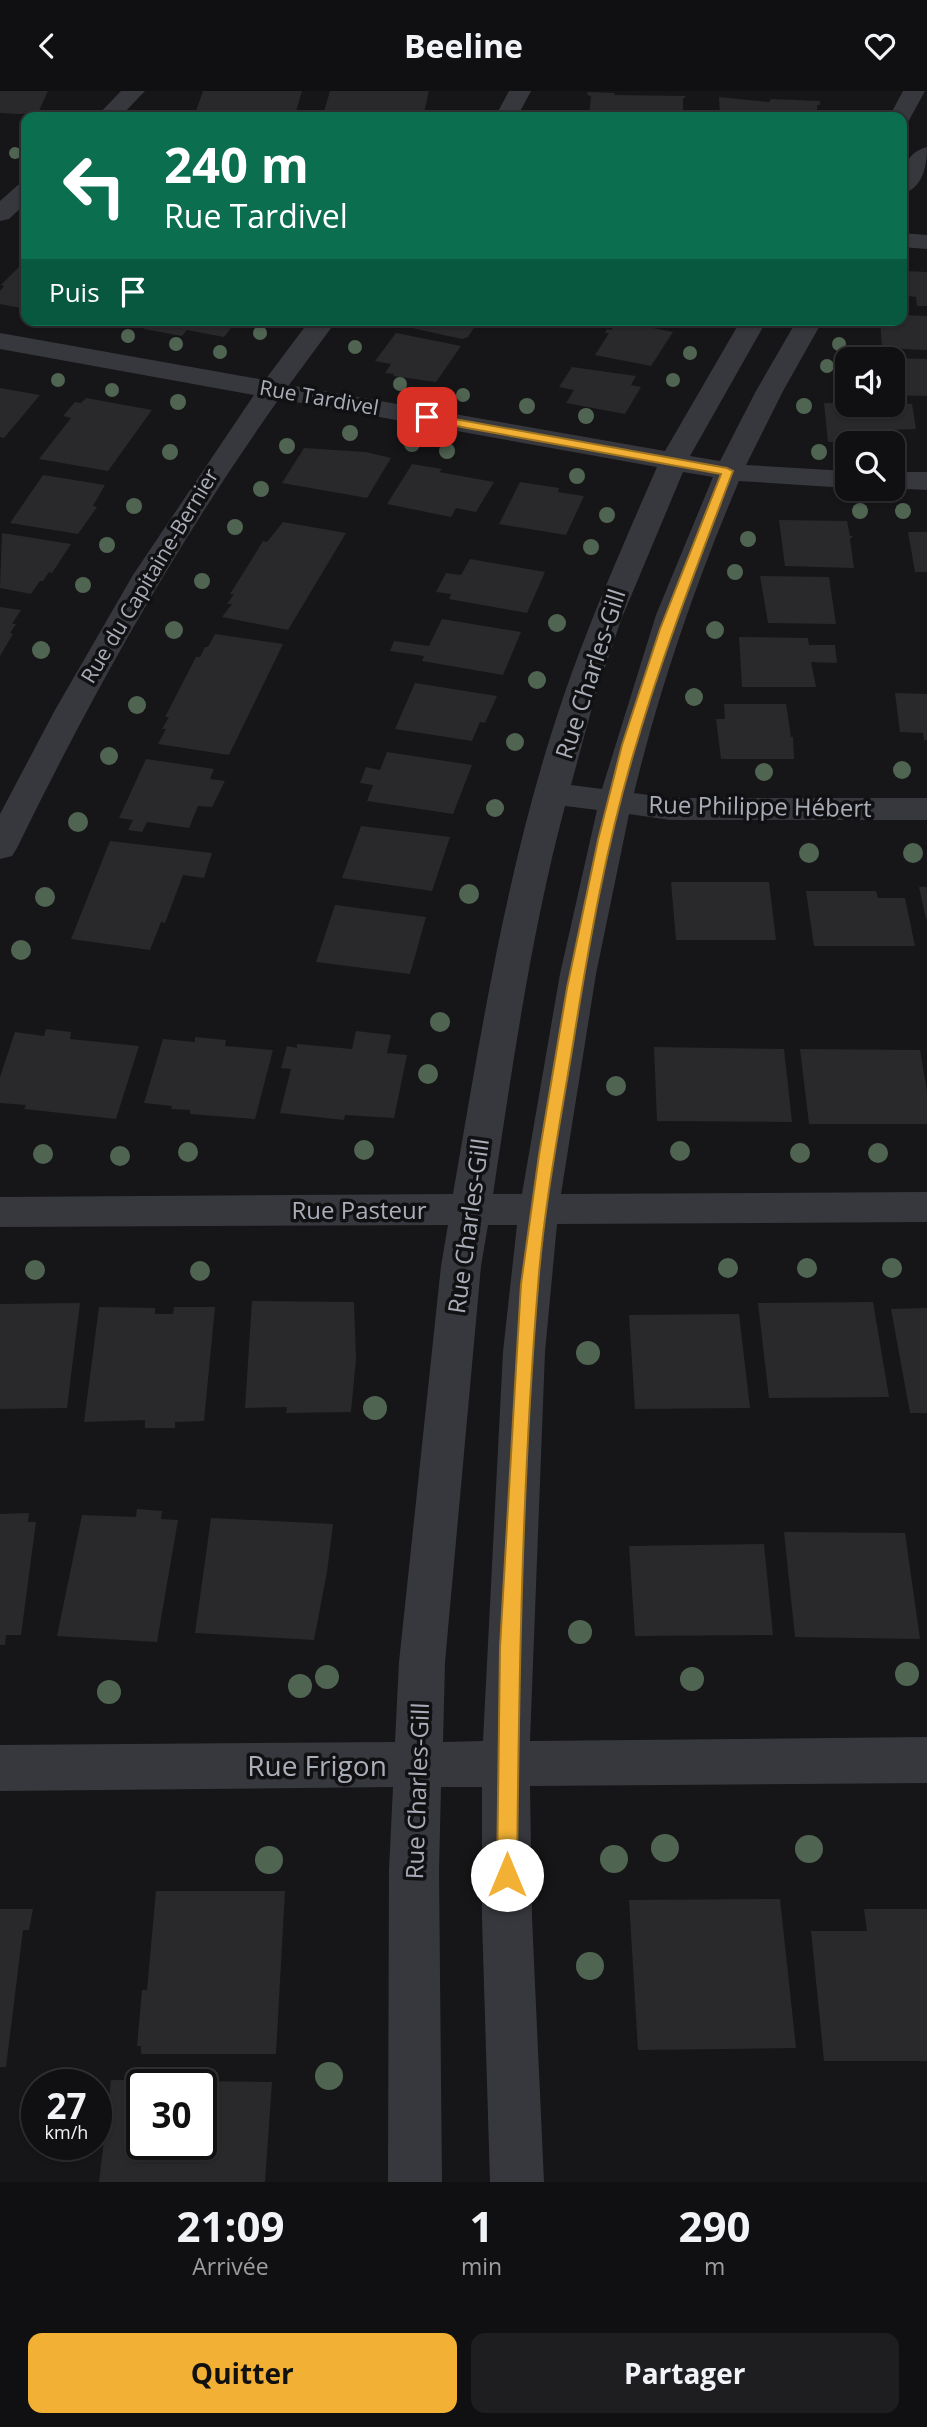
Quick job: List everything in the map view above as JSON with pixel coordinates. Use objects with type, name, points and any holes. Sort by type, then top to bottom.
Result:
[{"type":"street","points":[[112,112],[134,91]]},
{"type":"street","points":[[509,112],[520,91]]},
{"type":"street","points":[[903,112],[914,91]]},
{"type":"street","points":[[907,179],[927,154]]},
{"type":"street","points":[[0,214],[21,195]]},
{"type":"street","points":[[907,240],[927,242]]},
{"type":"street","name":"Rue du Capitaine-Bernier","points":[[0,848],[40,765],[135,594],[206,482],[271,389],[319,326]]},
{"type":"street","name":"Rue Charles-Gill","points":[[415,2182],[414,1870],[422,1662],[461,1266],[480,1140],[533,862],[591,662],[623,577],[673,462],[751,326]]},
{"type":"street","points":[[517,2182],[506,1763],[509,1647],[528,1298],[539,1210],[575,988],[615,802],[646,687],[727,471],[759,408],[807,326]]},
{"type":"street","name":"Rue Tardivel","points":[[0,341],[727,471],[794,478],[835,479]]},
{"type":"street","points":[[905,481],[927,481]]},
{"type":"street","name":"Rue Philippe Hébert","points":[[553,793],[692,810],[927,809]]},
{"type":"street","name":"Rue Pasteur","points":[[0,1212],[927,1207]]},
{"type":"street","name":"Rue Frigon","points":[[0,1768],[927,1760]]},
{"type":"building","points":[[0,91],[48,91],[38,112],[0,113]]},
{"type":"building","points":[[203,91],[302,91],[296,112],[196,111]]},
{"type":"building","points":[[330,91],[429,91],[424,112],[324,112]]},
{"type":"building","points":[[588,92],[686,96],[683,99],[683,112],[589,112],[591,96],[587,95]]},
{"type":"building","points":[[719,97],[769,102],[771,99],[820,101],[818,112],[720,112]]},
{"type":"building","points":[[21,265],[21,308],[0,304],[0,291],[4,286],[1,285]]},
{"type":"building","points":[[907,271],[927,272],[927,306],[917,306],[916,297],[908,296]]},
{"type":"building","points":[[907,315],[927,316],[927,350],[882,347],[880,326],[907,326]]},
{"type":"building","points":[[146,326],[232,326],[224,337],[187,330],[182,336],[144,329]]},
{"type":"building","points":[[403,326],[475,326],[468,337],[462,339]]},
{"type":"building","points":[[614,326],[643,326],[673,332],[651,366],[595,355],[609,333],[605,333],[607,329],[611,330]]},
{"type":"building","points":[[396,333],[461,346],[436,382],[393,376],[394,374],[385,373],[391,364],[375,361]]},
{"type":"building","points":[[905,358],[927,359],[927,396],[905,395]]},
{"type":"building","points":[[572,367],[636,376],[631,385],[641,387],[625,414],[566,403],[574,390],[559,387]]},
{"type":"building","points":[[0,388],[40,395],[4,438],[0,437]]},
{"type":"building","points":[[86,398],[152,410],[108,471],[39,459],[71,418],[63,416],[75,402],[81,403]]},
{"type":"building","points":[[824,403],[835,403],[835,417],[905,417],[905,404],[912,404],[916,429],[835,431],[835,442],[828,442]]},
{"type":"building","points":[[304,448],[366,452],[391,458],[367,498],[282,483]]},
{"type":"building","points":[[412,464],[494,482],[476,512],[456,508],[451,517],[387,504]]},
{"type":"building","points":[[43,475],[105,485],[93,506],[97,507],[78,534],[10,523]]},
{"type":"building","points":[[520,482],[559,488],[558,492],[584,496],[566,535],[499,524]]},
{"type":"building","points":[[779,520],[847,521],[850,536],[853,536],[850,539],[854,568],[785,566]]},
{"type":"building","points":[[283,522],[346,533],[288,630],[222,617],[232,604],[227,604],[234,594],[230,594],[263,541],[267,542]]},
{"type":"building","points":[[908,532],[927,532],[927,572],[915,572]]},
{"type":"building","points":[[2,533],[71,544],[52,573],[49,572],[43,581],[40,581],[31,594],[0,588]]},
{"type":"building","points":[[470,559],[545,572],[527,613],[449,599],[451,594],[436,592],[446,573],[461,575]]},
{"type":"building","points":[[760,576],[829,577],[836,624],[768,623]]},
{"type":"building","points":[[0,607],[21,610],[12,624],[16,624],[10,633],[13,634],[0,656]]},
{"type":"building","points":[[442,619],[521,632],[503,675],[422,661],[424,656],[390,651],[394,641],[429,646]]},
{"type":"building","points":[[215,634],[283,644],[229,755],[158,744],[169,717],[165,717],[196,657],[200,657]]},
{"type":"building","points":[[739,637],[808,638],[809,645],[835,645],[837,663],[811,662],[816,687],[742,687]]},
{"type":"building","points":[[415,683],[497,696],[485,723],[480,722],[472,741],[395,729]]},
{"type":"building","points":[[895,693],[927,694],[927,740],[924,740],[923,733],[900,732]]},
{"type":"building","points":[[724,704],[786,704],[793,737],[794,759],[721,759],[716,719],[725,719]]},
{"type":"building","points":[[387,752],[472,765],[453,814],[367,801],[373,785],[360,783],[366,767],[380,770]]},
{"type":"building","points":[[146,759],[214,769],[210,779],[225,781],[212,807],[198,806],[189,828],[147,822],[142,832],[128,830],[133,820],[119,818]]},
{"type":"building","points":[[361,826],[450,837],[432,891],[342,878]]},
{"type":"building","points":[[110,841],[212,853],[204,878],[183,875],[165,923],[161,922],[150,950],[71,939]]},
{"type":"building","points":[[671,882],[769,882],[776,940],[676,940]]},
{"type":"building","points":[[919,887],[927,887],[927,919],[926,919]]},
{"type":"building","points":[[806,891],[876,891],[878,898],[905,898],[915,946],[814,946]]},
{"type":"building","points":[[335,905],[426,917],[410,974],[316,962]]},
{"type":"building","points":[[46,1029],[71,1032],[70,1039],[139,1046],[116,1119],[24,1109],[26,1105],[0,1103],[0,1077],[15,1032],[44,1036]]},
{"type":"building","points":[[356,1031],[391,1035],[387,1053],[407,1055],[394,1118],[345,1115],[344,1120],[280,1113],[291,1069],[281,1068],[287,1046],[297,1048],[297,1044],[352,1049]]},
{"type":"building","points":[[195,1037],[226,1040],[225,1046],[273,1050],[255,1119],[190,1114],[190,1110],[144,1103],[163,1039],[195,1042]]},
{"type":"building","points":[[654,1047],[784,1049],[792,1122],[657,1121]]},
{"type":"building","points":[[800,1049],[920,1050],[927,1091],[927,1124],[809,1124]]},
{"type":"building","points":[[252,1301],[354,1302],[356,1359],[351,1412],[286,1413],[287,1407],[245,1408]]},
{"type":"building","points":[[873,1302],[889,1397],[769,1398],[758,1303]]},
{"type":"building","points":[[80,1303],[67,1408],[0,1409],[0,1304]]},
{"type":"building","points":[[99,1307],[155,1308],[155,1314],[173,1314],[174,1307],[215,1307],[204,1421],[175,1422],[175,1428],[145,1428],[145,1420],[84,1422]]},
{"type":"building","points":[[927,1308],[927,1413],[910,1413],[891,1309]]},
{"type":"building","points":[[739,1314],[750,1408],[635,1409],[629,1315]]},
{"type":"building","points":[[137,1509],[162,1511],[161,1519],[178,1520],[157,1642],[57,1636],[82,1515],[136,1517]]},
{"type":"building","points":[[29,1513],[28,1522],[36,1522],[21,1635],[6,1635],[5,1645],[0,1645],[0,1514]]},
{"type":"building","points":[[211,1518],[333,1524],[314,1640],[195,1633]]},
{"type":"building","points":[[784,1532],[905,1533],[920,1639],[795,1637]]},
{"type":"building","points":[[764,1544],[773,1635],[635,1636],[629,1546]]},
{"type":"building","points":[[156,1891],[285,1891],[276,2054],[141,2054],[141,2046],[137,2046],[142,1990],[147,1990]]},
{"type":"building","points":[[780,1899],[796,2048],[638,2050],[629,1900]]},
{"type":"building","points":[[0,1909],[33,1909],[29,1930],[23,1930],[6,2067],[0,2067]]},
{"type":"building","points":[[864,1909],[927,1909],[927,2061],[824,2061],[811,1931],[867,1931]]},
{"type":"building","points":[[112,2080],[126,2080],[126,2160],[217,2160],[217,2081],[272,2082],[265,2182],[99,2182],[102,2160],[112,2160]]},
{"type":"route","points":[[427,417],[727,471],[666,629],[629,745],[605,840],[575,988],[547,1155],[529,1284],[509,1647],[507,1875]]}]
